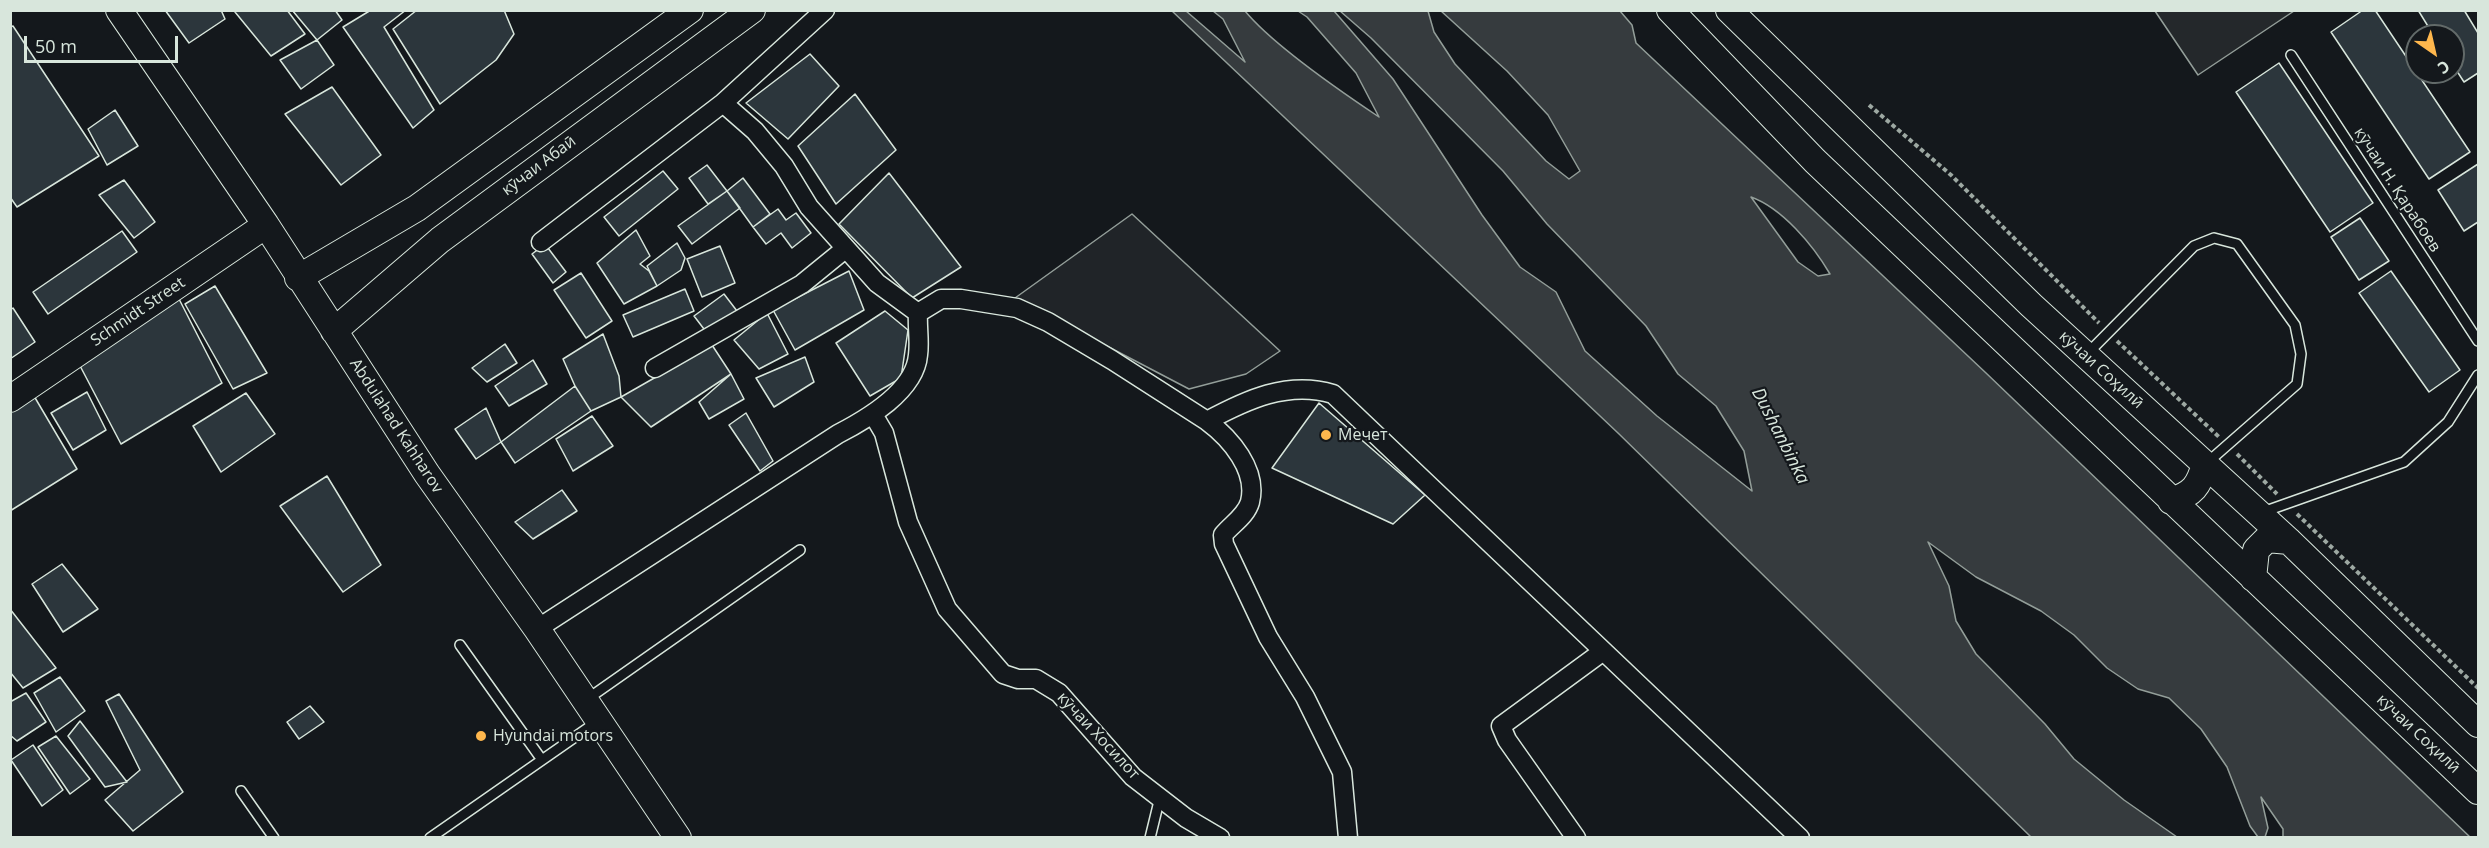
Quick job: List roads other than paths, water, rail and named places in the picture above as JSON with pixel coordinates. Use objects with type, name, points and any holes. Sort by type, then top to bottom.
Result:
[{"type":"main road","name":"Abdulahad Kahharov","points":[[119,10],[266,225],[298,278],[427,474],[537,629],[678,837]]},
{"type":"main road","points":[[298,278],[417,208],[690,10]]},
{"type":"main road","name":"кӯчаи Абаӣ","points":[[334,331],[384,285],[440,240],[752,10]]},
{"type":"main road","name":"кӯчаи Соҳилӣ","points":[[1670,10],[1815,161],[2478,791]]},
{"type":"main road","name":"кӯчаи Соҳилӣ","points":[[1730,11],[1855,136],[2086,356],[2289,541],[2478,724]]},
{"type":"main road","name":"Schmidt Street","points":[[10,399],[266,225]]},
{"type":"main road","points":[[2171,501],[2189,495],[2200,483],[2205,464]]},
{"type":"main road","points":[[2253,578],[2256,550],[2267,539],[2289,541]]},
{"type":"street","points":[[541,242],[723,103],[825,10]]},
{"type":"street","points":[[723,103],[755,131],[784,166],[809,207],[877,284],[918,313]]},
{"type":"street","points":[[656,369],[802,284],[845,249]]},
{"type":"street","points":[[918,313],[941,299],[962,298],[1017,308],[1048,322],[1112,360],[1226,435],[1245,465],[1250,500],[1239,520],[1223,535],[1224,544],[1268,637],[1316,716],[1342,772],[1348,837]]},
{"type":"street","points":[[537,629],[838,434],[874,416],[904,386],[919,357],[918,313]]},
{"type":"street","points":[[1207,421],[1248,399],[1313,388],[1333,394],[1602,652],[1800,837]]},
{"type":"street","name":"кӯчаи Хосилот","points":[[874,416],[884,433],[909,522],[947,609],[1004,674],[1018,679],[1036,679],[1059,693],[1132,777],[1220,837]]},
{"type":"street","points":[[1576,837],[1507,740],[1501,726],[1602,652]]},
{"type":"lane","name":"кӯчаи Н. Қарабоев","points":[[2291,55],[2478,341]]},
{"type":"lane","points":[[2086,356],[2194,246],[2214,238],[2237,244],[2295,325],[2301,354],[2297,384],[2205,464]]},
{"type":"lane","points":[[2259,513],[2404,462],[2448,422],[2478,375]]},
{"type":"lane","points":[[430,837],[543,760],[592,710],[800,550]]},
{"type":"lane","points":[[460,645],[543,760]]},
{"type":"lane","points":[[241,791],[274,837]]},
{"type":"lane","points":[[1150,837],[1160,797]]},
{"type":"water","name":"Dushanbinka","points":[[1172,11],[1186,11],[1245,62],[1223,19],[1213,11],[1245,11],[1257,25],[1290,53],[1379,117],[1356,73],[1307,17],[1298,11],[1334,11],[1393,79],[1482,215],[1520,267],[1556,292],[1585,351],[1657,416],[1752,491],[1744,451],[1716,406],[1678,374],[1646,326],[1547,224],[1503,171],[1371,38],[1340,11],[1428,11],[1434,32],[1455,64],[1546,161],[1569,179],[1580,171],[1548,115],[1507,71],[1441,11],[1620,11],[1632,25],[1636,43],[1986,373],[2470,837],[2283,837],[2283,829],[2261,797],[2268,828],[2265,837],[2258,837],[2250,826],[2227,767],[2201,729],[2169,698],[2138,689],[2107,668],[2074,635],[2041,611],[1976,577],[1928,542],[1949,586],[1956,621],[1976,654],[2045,724],[2074,759],[2124,800],[2177,837],[2031,837],[1618,433]],"holes":[[[1751,197],[1763,202],[1796,229],[1815,251],[1830,274],[1818,276],[1798,262]]]},
{"type":"place","name":"Мечет","points":[[1326,435]]},
{"type":"place","name":"Hyundai motors","points":[[481,736]]}]
